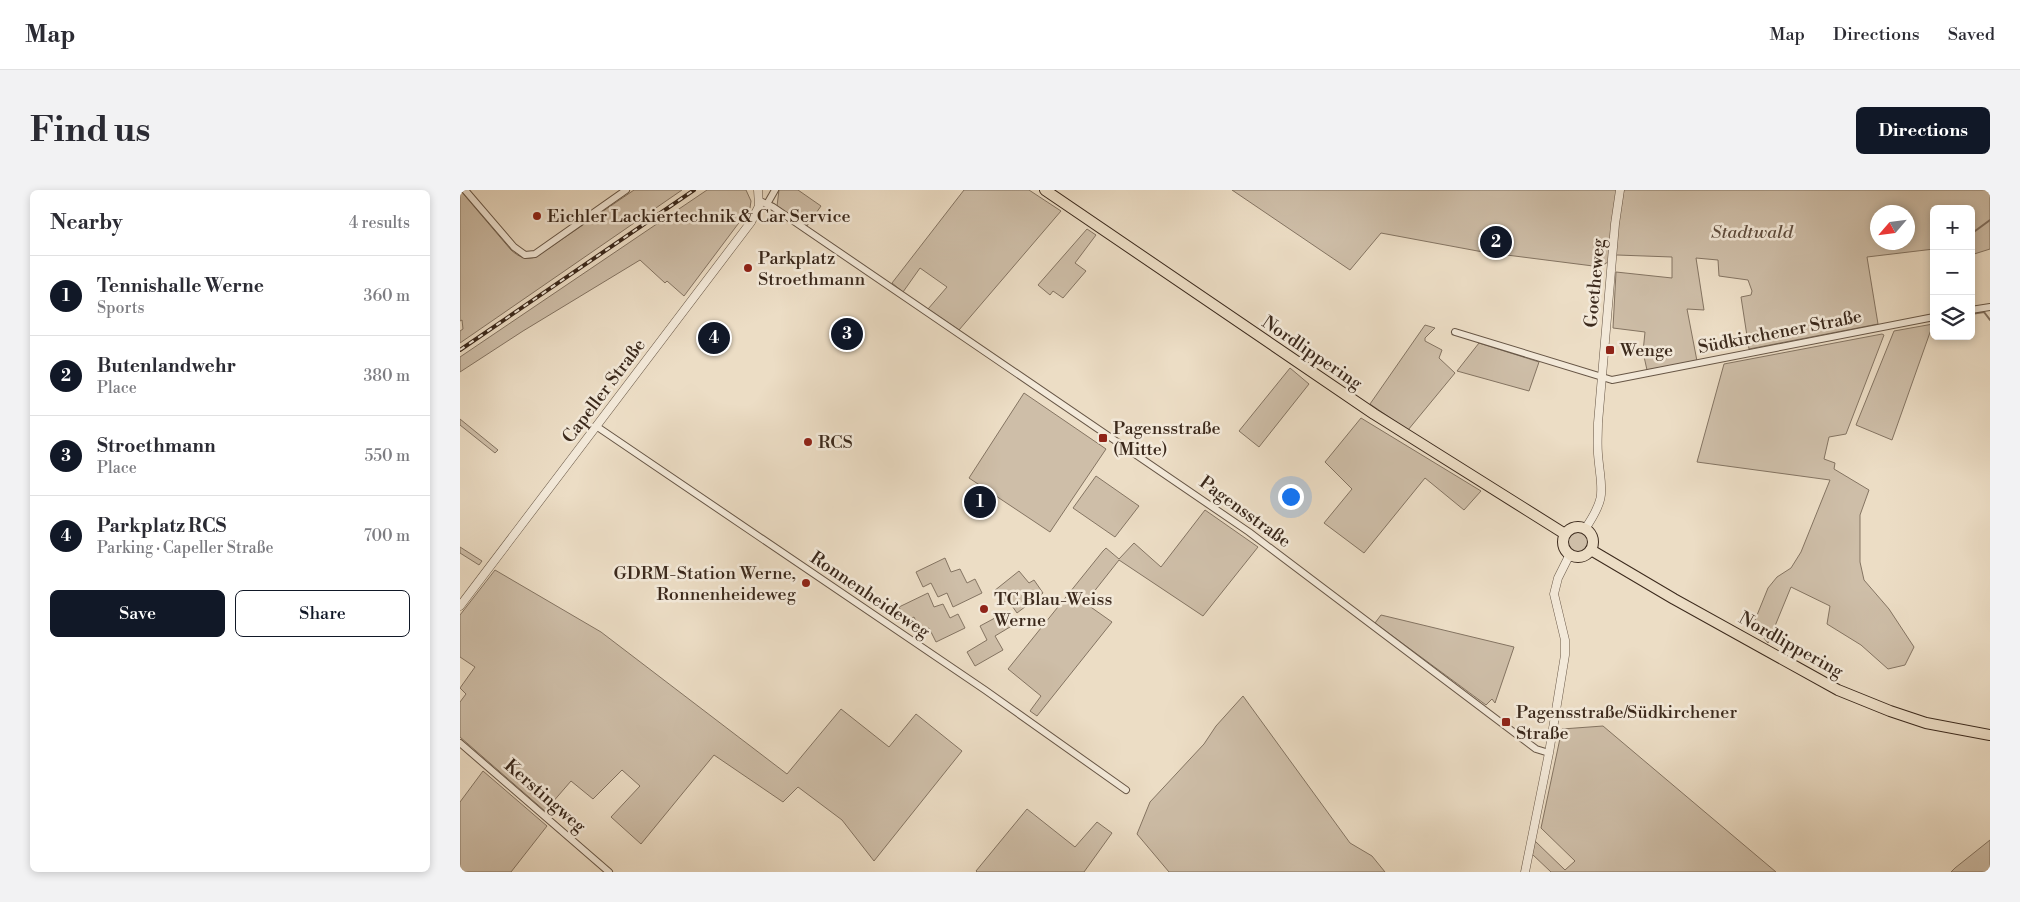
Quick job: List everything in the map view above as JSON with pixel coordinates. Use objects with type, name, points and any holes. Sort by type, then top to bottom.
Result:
[{"type":"main road","name":"Nordlippering","points":[[1045,190],[1366,409],[1565,534]]},
{"type":"main road","points":[[1575,527],[1585,528],[1592,536],[1591,550],[1584,556],[1579,557],[1570,554],[1564,547],[1565,534],[1575,527]]},
{"type":"main road","name":"Nordlippering","points":[[1591,550],[1681,603],[1838,690],[1926,723],[1990,735]]},
{"type":"street","points":[[465,190],[514,247],[524,254],[530,255],[535,254],[626,190]]},
{"type":"street","points":[[758,190],[763,203],[775,190]]},
{"type":"street","name":"Goetheweg","points":[[1602,378],[1615,224],[1620,190]]},
{"type":"street","name":"Capeller Straße","points":[[460,606],[738,239],[763,203]]},
{"type":"street","name":"Pagensstraße","points":[[763,203],[1249,532],[1536,749],[1549,753]]},
{"type":"street","points":[[1975,309],[1990,306]]},
{"type":"street","name":"Südkirchener Straße","points":[[1455,332],[1612,380],[1930,319]]},
{"type":"street","points":[[1585,528],[1595,514],[1602,494],[1598,438],[1602,378]]},
{"type":"street","name":"Ronnenheideweg","points":[[596,426],[985,690],[1126,790]]},
{"type":"street","points":[[1525,872],[1549,753],[1565,655],[1565,640],[1554,594],[1558,578],[1570,554]]},
{"type":"street","name":"Kerstingweg","points":[[460,743],[609,872]]},
{"type":"green space","points":[[460,190],[511,250],[520,256],[529,258],[536,257],[634,190],[682,190],[460,343],[460,331],[463,329],[462,320],[460,321]]},
{"type":"green space","points":[[707,190],[746,190],[751,201],[750,208],[684,296],[667,281],[665,283],[640,260],[523,331],[460,372],[460,357]]},
{"type":"green space","points":[[779,190],[798,190],[821,206],[807,226],[777,206]]},
{"type":"green space","points":[[964,190],[1029,190],[1061,211],[959,330],[928,309],[947,287],[920,268],[903,292],[892,283]]},
{"type":"green space","name":"Stadtwald","points":[[1232,190],[1990,190],[1990,249],[1975,254],[1975,205],[1930,205],[1930,249],[1867,257],[1878,324],[1749,349],[1741,297],[1751,295],[1752,291],[1748,280],[1719,276],[1718,260],[1696,258],[1704,310],[1687,309],[1697,361],[1647,370],[1643,352],[1645,332],[1613,328],[1616,272],[1672,278],[1672,257],[1617,255],[1601,267],[1483,252],[1381,233],[1350,270]]},
{"type":"green space","points":[[1087,229],[1096,235],[1075,263],[1086,271],[1063,298],[1053,291],[1050,295],[1038,285]]},
{"type":"green space","points":[[1425,325],[1435,328],[1425,338],[1425,341],[1442,350],[1439,358],[1455,373],[1408,430],[1370,404]]},
{"type":"green space","points":[[1930,325],[1930,332],[1892,440],[1856,425],[1894,331]]},
{"type":"green space","points":[[1884,335],[1846,434],[1829,437],[1824,459],[1835,463],[1834,469],[1869,490],[1860,515],[1860,562],[1864,580],[1889,609],[1914,647],[1905,665],[1888,669],[1861,645],[1827,624],[1830,606],[1791,587],[1768,643],[1753,625],[1768,588],[1777,577],[1791,568],[1801,552],[1830,480],[1697,462],[1724,364]]},
{"type":"green space","points":[[1479,343],[1539,362],[1529,391],[1457,371]]},
{"type":"green space","points":[[1290,368],[1309,384],[1259,447],[1239,431]]},
{"type":"green space","points":[[1024,393],[1106,449],[1050,532],[969,478]]},
{"type":"green space","points":[[1361,418],[1481,491],[1464,510],[1425,478],[1364,553],[1324,523],[1352,489],[1325,462]]},
{"type":"green space","points":[[460,419],[498,450],[495,453],[460,425]]},
{"type":"green space","points":[[1096,476],[1139,506],[1115,537],[1073,508]]},
{"type":"green space","points":[[1205,510],[1258,547],[1203,616],[1119,560],[1085,603],[1112,622],[1037,716],[1030,711],[1041,696],[1008,669],[1103,551],[1106,548],[1119,559],[1134,543],[1161,567]]},
{"type":"green space","points":[[1578,531],[1586,534],[1589,542],[1586,550],[1578,553],[1570,550],[1567,542],[1570,534]]},
{"type":"green space","points":[[460,547],[482,561],[479,565],[460,553]]},
{"type":"green space","points":[[945,558],[951,572],[960,569],[967,583],[975,579],[982,593],[953,607],[947,593],[938,597],[931,583],[923,587],[916,572]]},
{"type":"green space","points":[[495,570],[601,632],[787,774],[841,709],[889,747],[916,714],[962,751],[874,861],[842,820],[798,787],[783,802],[714,755],[641,844],[611,817],[640,786],[622,770],[593,799],[571,781],[545,811],[460,737],[460,702],[466,694],[460,688],[475,667],[460,657],[460,615]]},
{"type":"green space","points":[[1019,571],[1029,583],[1034,580],[1043,593],[1017,613],[1008,600],[1003,603],[994,591]]},
{"type":"green space","points":[[928,593],[934,607],[943,604],[950,618],[958,614],[965,628],[936,642],[929,628],[921,632],[914,617],[906,621],[899,607]]},
{"type":"green space","points":[[1008,611],[1015,624],[995,636],[1003,650],[975,666],[967,652],[987,640],[980,626]]},
{"type":"green space","points":[[1381,615],[1514,647],[1495,703],[1492,699],[1486,705],[1375,623]]},
{"type":"green space","points":[[1243,696],[1350,843],[1372,856],[1385,872],[1169,872],[1137,834],[1150,802],[1204,744],[1216,726]]},
{"type":"green space","points":[[1603,726],[1776,872],[1551,872],[1532,854],[1535,841],[1565,870],[1575,861],[1541,828],[1562,729]]},
{"type":"green space","points":[[483,771],[547,826],[511,872],[460,872],[460,802]]},
{"type":"green space","points":[[1027,809],[1075,847],[1097,822],[1112,833],[1084,872],[977,872]]},
{"type":"green space","points":[[1990,840],[1990,872],[1951,872],[1955,868]]},
{"type":"waterway","points":[[1975,231],[1990,220]]},
{"type":"waterway","points":[[1975,313],[1984,312],[1990,320]]},
{"type":"railway","points":[[460,350],[694,190]]},
{"type":"place","name":"Eichler Lackiertechnik & Car Service","points":[[537,216]]},
{"type":"place","name":"Butenlandwehr","points":[[1496,242]]},
{"type":"place","name":"Parkplatz Stroethmann","points":[[748,268]]},
{"type":"place","name":"Stroethmann","points":[[847,334]]},
{"type":"place","name":"Parkplatz RCS","points":[[714,338]]},
{"type":"place","name":"Wenge","points":[[1610,350]]},
{"type":"place","name":"Pagensstraße (Mitte)","points":[[1103,438]]},
{"type":"place","name":"RCS","points":[[808,442]]},
{"type":"place","name":"Tennishalle Werne","points":[[980,502]]},
{"type":"place","name":"GDRM-Station Werne, Ronnenheideweg","points":[[806,583]]},
{"type":"place","name":"TC Blau-Weiss Werne","points":[[984,609]]},
{"type":"place","name":"Pagensstraße/Südkirchener Straße","points":[[1506,722]]}]
